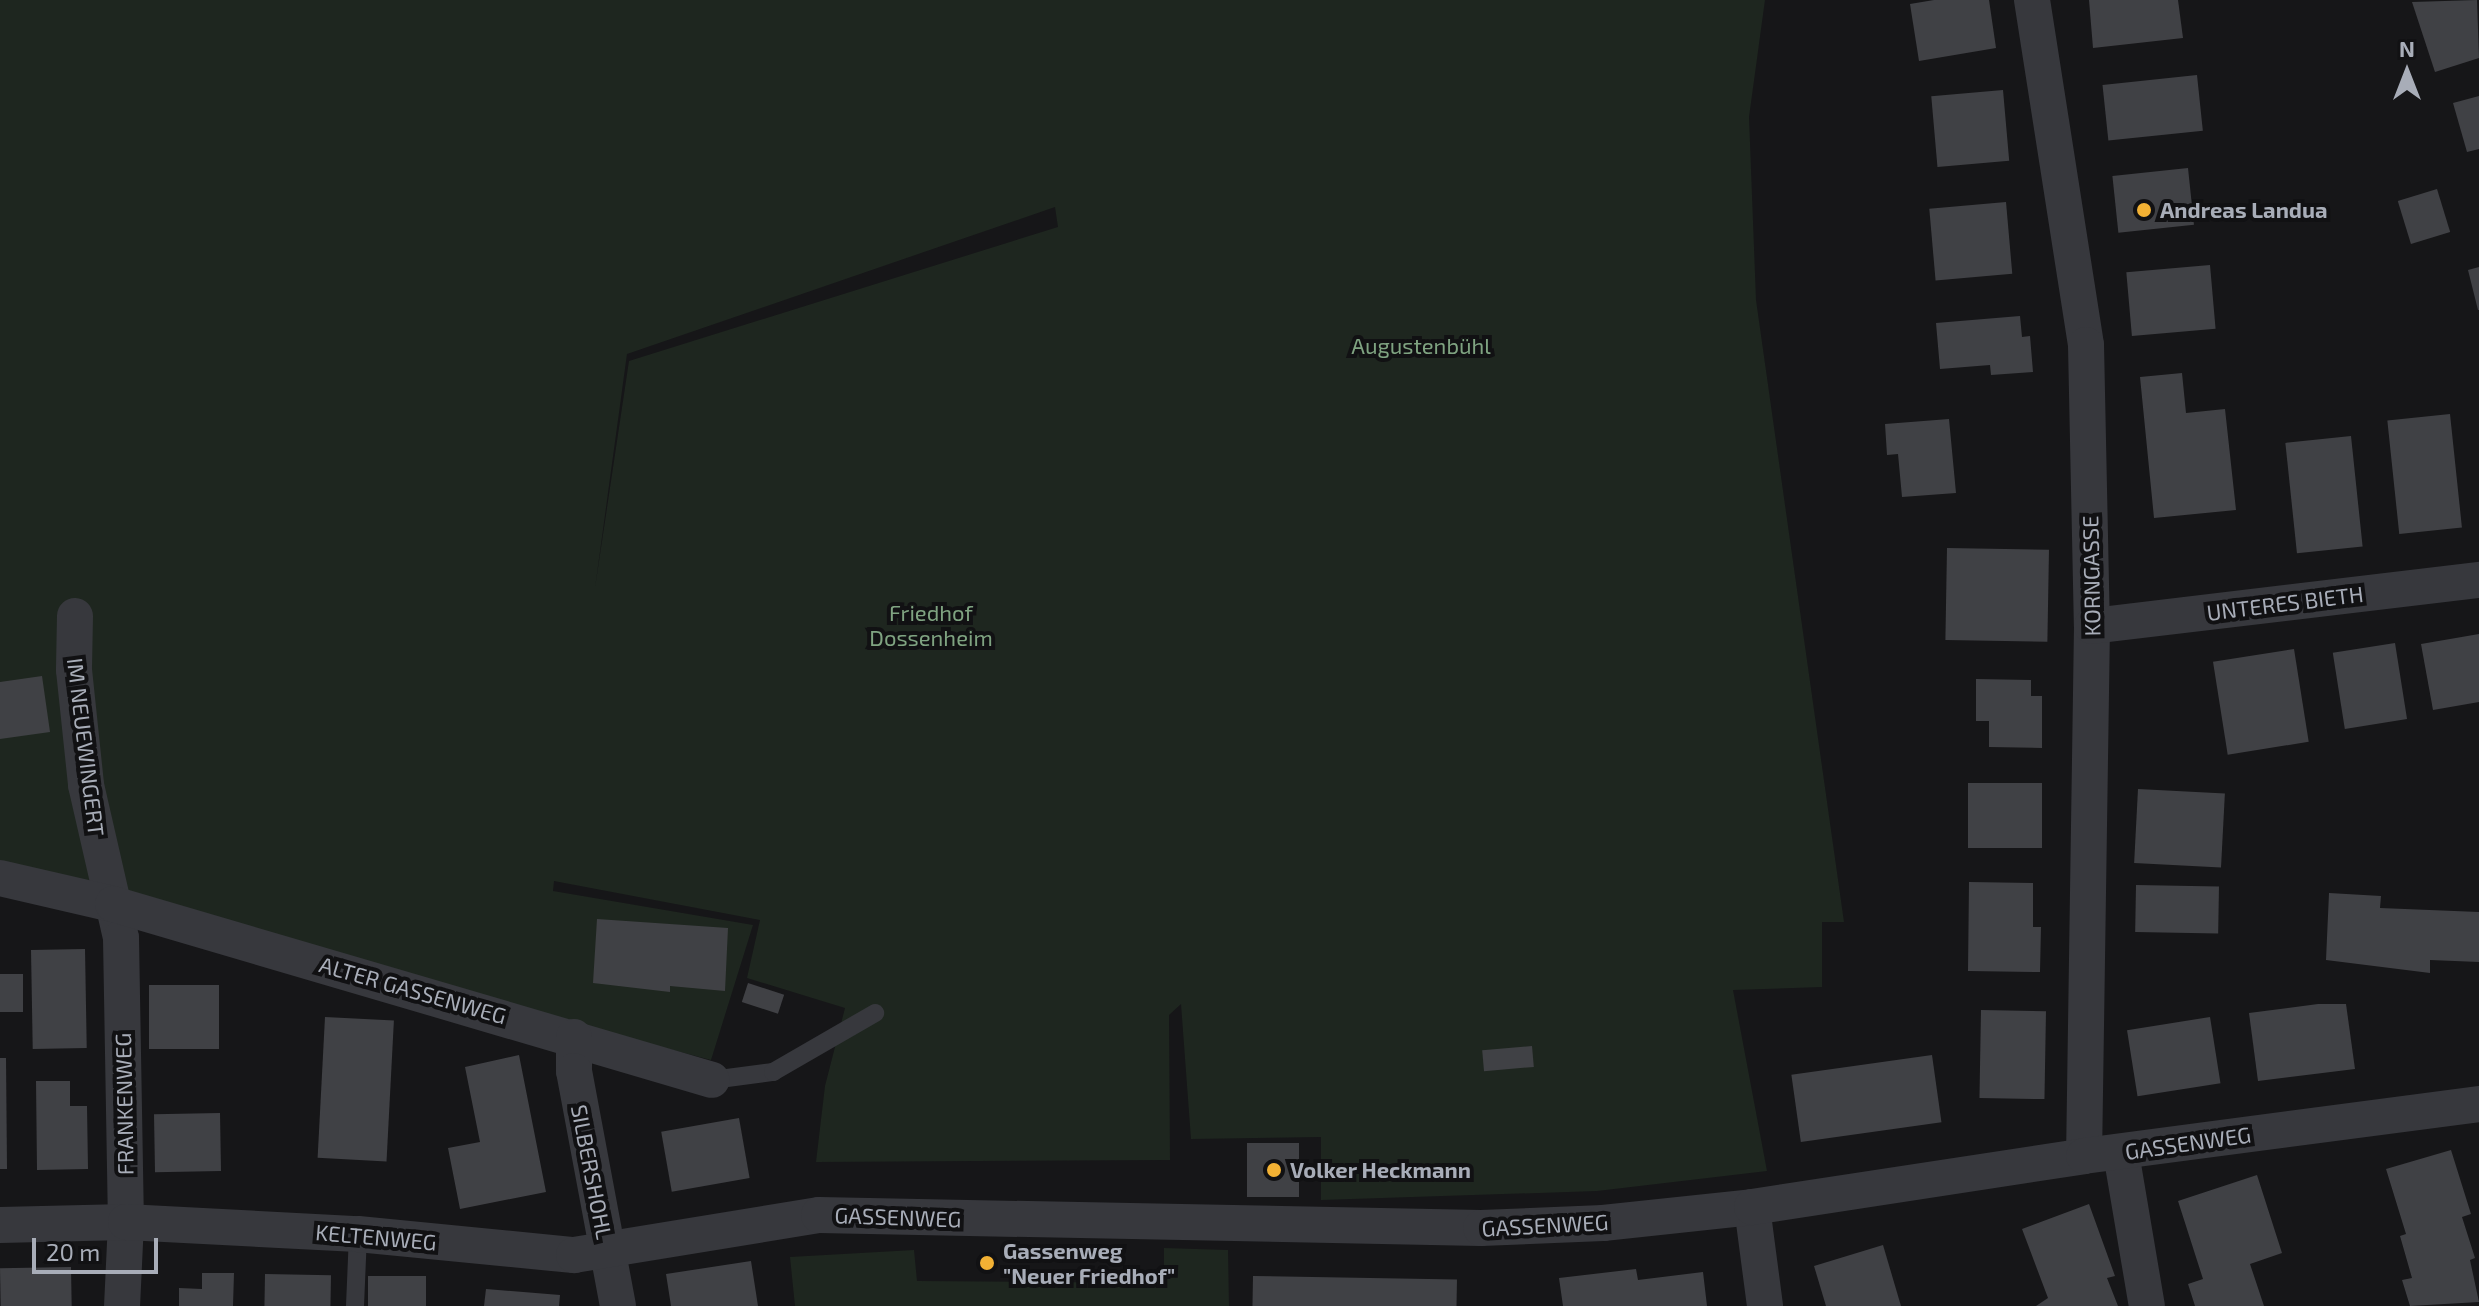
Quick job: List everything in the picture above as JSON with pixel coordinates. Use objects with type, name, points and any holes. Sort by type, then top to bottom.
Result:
[{"type":"street","name":"KORNGASSE","points":[[2032,0],[2086,345],[2092,626],[2084,1156]]},
{"type":"street","name":"UNTERES BIETH","points":[[2092,626],[2479,580]]},
{"type":"street","name":"IM NEUEWINGERT","points":[[75,616],[74,670],[86,785],[113,904]]},
{"type":"street","points":[[0,878],[113,904]]},
{"type":"street","name":"ALTER GASSENWEG","points":[[113,904],[712,1080]]},
{"type":"street","name":"FRANKENWEG","points":[[113,904],[121,938],[126,1222],[122,1306]]},
{"type":"street","name":"SILBERSHOHL","points":[[574,1037],[574,1071],[618,1306]]},
{"type":"street","name":"GASSENWEG","points":[[608,1253],[799,1216],[1481,1228],[1603,1223],[1752,1207],[2084,1156],[2479,1104]]},
{"type":"street","points":[[2121,1153],[2147,1306]]},
{"type":"street","points":[[1752,1207],[1765,1306]]},
{"type":"street","name":"KELTENWEG","points":[[0,1225],[126,1222],[358,1234],[574,1255],[608,1253]]},
{"type":"lane","points":[[712,1080],[773,1072],[875,1013]]},
{"type":"lane","points":[[355,1306],[358,1234]]},
{"type":"green space","name":"Augustenbühl","points":[[0,0],[1765,0],[1749,117],[1756,300],[1844,922],[1822,922],[1822,987],[1733,990],[1767,1171],[1597,1191],[1321,1200],[1321,1137],[1191,1139],[1181,1004],[1169,1015],[1170,1160],[816,1162],[825,1086],[845,1008],[747,978],[760,920],[554,881],[553,891],[753,925],[711,1060],[113,904],[0,861]],"holes":[[[1055,207],[1058,227],[629,361],[595,588],[627,354]]]},
{"type":"green space","points":[[1164,1248],[1228,1250],[1229,1306],[795,1306],[790,1257],[914,1250],[917,1281],[1164,1283]]},
{"type":"building","points":[[1934,0],[1989,0],[1996,48],[1919,61],[1910,4]]},
{"type":"building","points":[[2089,0],[2178,0],[2183,38],[2093,48]]},
{"type":"building","points":[[2477,0],[2479,58],[2435,72],[2412,2]]},
{"type":"building","points":[[2197,75],[2203,131],[2108,141],[2103,85]]},
{"type":"building","points":[[2003,90],[2009,161],[1937,167],[1931,96]]},
{"type":"building","points":[[2479,96],[2479,149],[2467,152],[2453,103]]},
{"type":"building","points":[[2188,168],[2194,225],[2118,233],[2112,176]]},
{"type":"building","points":[[2437,189],[2450,232],[2411,244],[2398,201]]},
{"type":"building","points":[[2006,202],[2012,274],[1936,280],[1929,209]]},
{"type":"building","points":[[2210,265],[2216,329],[2132,336],[2126,272]]},
{"type":"building","points":[[2479,267],[2479,310],[2478,310],[2468,270]]},
{"type":"building","points":[[2020,316],[2022,337],[2030,336],[2033,372],[1991,375],[1990,365],[1940,369],[1936,323]]},
{"type":"building","points":[[2182,373],[2186,413],[2225,409],[2236,510],[2154,518],[2140,377]]},
{"type":"building","points":[[2450,414],[2462,527],[2399,534],[2387,421]]},
{"type":"building","points":[[1949,419],[1956,493],[1902,497],[1898,454],[1887,455],[1885,424]]},
{"type":"building","points":[[2351,436],[2363,546],[2297,553],[2285,443]]},
{"type":"building","points":[[1947,548],[2049,550],[2047,642],[1945,640]]},
{"type":"building","points":[[2479,634],[2479,702],[2433,710],[2421,644]]},
{"type":"building","points":[[2395,643],[2407,719],[2345,729],[2333,653]]},
{"type":"building","points":[[2294,649],[2309,742],[2228,755],[2213,662]]},
{"type":"building","points":[[42,676],[50,732],[0,739],[0,682]]},
{"type":"building","points":[[1976,679],[2031,680],[2031,696],[2042,696],[2042,748],[1989,747],[1989,721],[1976,721]]},
{"type":"building","points":[[1968,783],[2042,783],[2042,848],[1968,848]]},
{"type":"building","points":[[2138,789],[2225,794],[2221,867],[2134,863]]},
{"type":"building","points":[[1969,882],[2033,883],[2033,927],[2041,927],[2040,972],[1968,971]]},
{"type":"building","points":[[2136,885],[2219,886],[2218,933],[2135,932]]},
{"type":"building","points":[[2329,893],[2381,896],[2380,908],[2479,912],[2479,962],[2430,960],[2430,973],[2326,960]]},
{"type":"building","points":[[597,919],[728,928],[725,991],[670,986],[670,992],[593,983]]},
{"type":"building","points":[[85,949],[87,1048],[33,1049],[31,950]]},
{"type":"building","points":[[0,974],[23,974],[23,1012],[0,1012]]},
{"type":"building","points":[[748,983],[784,995],[778,1014],[742,1002]]},
{"type":"building","points":[[149,985],[219,985],[219,1049],[149,1049]]},
{"type":"building","points":[[2318,1004],[2346,1004],[2355,1069],[2258,1081],[2249,1013]]},
{"type":"building","points":[[1981,1010],[2046,1011],[2044,1099],[1979,1098]]},
{"type":"building","points":[[325,1017],[394,1021],[387,1161],[318,1158]]},
{"type":"building","points":[[2210,1017],[2220,1083],[2138,1096],[2127,1030]]},
{"type":"building","points":[[1532,1046],[1534,1067],[1484,1071],[1482,1050]]},
{"type":"building","points":[[519,1055],[546,1192],[460,1209],[448,1148],[480,1142],[465,1067]]},
{"type":"building","points":[[1932,1055],[1941,1122],[1801,1142],[1791,1075]]},
{"type":"building","points":[[0,1058],[6,1058],[7,1169],[0,1169]]},
{"type":"building","points":[[36,1081],[70,1081],[70,1106],[87,1106],[88,1169],[37,1170]]},
{"type":"building","points":[[220,1113],[221,1171],[155,1172],[154,1114]]},
{"type":"building","points":[[739,1118],[750,1178],[672,1192],[661,1132]]},
{"type":"building","name":"Volker Heckmann","points":[[1247,1143],[1299,1143],[1299,1197],[1247,1197]]},
{"type":"building","points":[[2451,1150],[2471,1214],[2462,1217],[2475,1258],[2470,1260],[2479,1302],[2410,1306],[2402,1280],[2412,1278],[2400,1236],[2406,1234],[2386,1169]]},
{"type":"building","points":[[2257,1175],[2282,1253],[2250,1264],[2264,1306],[2195,1306],[2188,1284],[2203,1279],[2178,1201]]},
{"type":"building","points":[[2089,1204],[2115,1276],[2107,1278],[2118,1306],[2036,1306],[2048,1298],[2022,1229]]},
{"type":"building","points":[[1883,1245],[1901,1306],[1826,1306],[1814,1266]]},
{"type":"building","points":[[751,1261],[758,1306],[671,1306],[666,1274]]},
{"type":"building","points":[[71,1267],[72,1306],[1,1306],[0,1268]]},
{"type":"building","points":[[1636,1269],[1638,1280],[1703,1272],[1707,1306],[1563,1306],[1559,1278]]},
{"type":"building","points":[[202,1273],[234,1273],[233,1306],[179,1306],[179,1288],[202,1289]]},
{"type":"building","points":[[265,1274],[331,1275],[330,1306],[264,1306]]},
{"type":"building","points":[[368,1276],[426,1276],[426,1306],[368,1306]]},
{"type":"building","points":[[1253,1276],[1457,1280],[1457,1306],[1252,1306]]},
{"type":"building","points":[[486,1289],[560,1295],[559,1306],[484,1306]]},
{"type":"place","name":"Andreas Landua","points":[[2144,210]]},
{"type":"place","name":"Volker Heckmann","points":[[1274,1170]]},
{"type":"place","name":"Gassenweg \"Neuer Friedhof\"","points":[[987,1263]]},
{"type":"park label","name":"Friedhof Dossenheim","points":[[931,624]]}]
